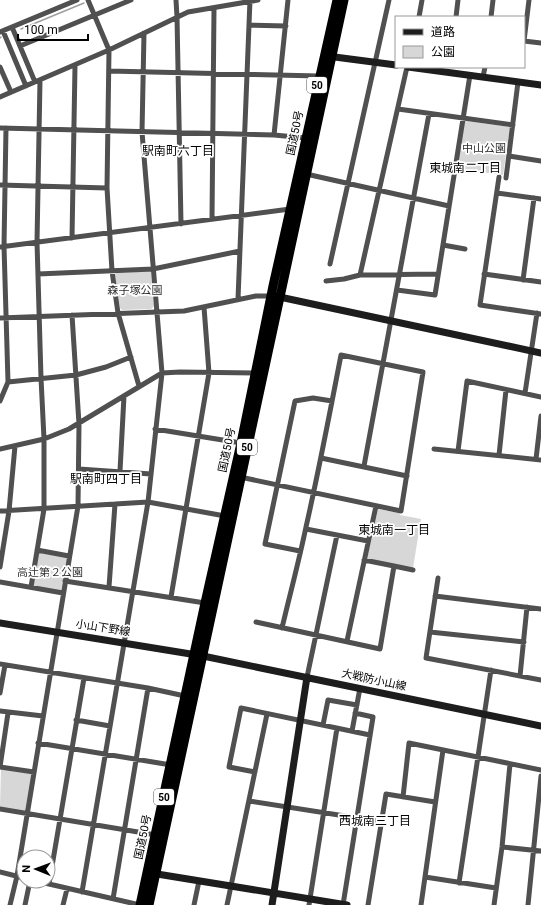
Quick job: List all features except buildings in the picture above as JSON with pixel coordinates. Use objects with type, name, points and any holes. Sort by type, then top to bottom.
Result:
[{"type":"highway","name":"国道50号","points":[[149,905],[156,835],[185,696],[199,655],[205,603],[255,373],[276,296],[306,174],[337,0]]},
{"type":"highway","name":"国道50号","points":[[140,905],[151,873],[240,477],[276,296],[290,209],[319,76],[328,56],[344,0]]},
{"type":"street","points":[[26,86],[2,31],[77,0]]},
{"type":"street","points":[[88,0],[109,50],[107,188],[112,271],[118,313],[139,386]]},
{"type":"street","points":[[20,46],[131,0]]},
{"type":"street","points":[[176,0],[181,224]]},
{"type":"street","points":[[0,97],[75,66],[188,12],[258,0]]},
{"type":"street","points":[[274,135],[288,0]]},
{"type":"street","points":[[330,264],[389,0]]},
{"type":"street","points":[[418,16],[422,0]]},
{"type":"street","points":[[456,16],[458,0]]},
{"type":"street","points":[[491,16],[493,0]]},
{"type":"street","points":[[525,33],[529,0]]},
{"type":"street","points":[[238,299],[250,1]]},
{"type":"street","points":[[212,219],[214,8]]},
{"type":"street","points":[[249,25],[286,26]]},
{"type":"street","points":[[12,27],[38,81],[39,129],[37,242],[44,439],[44,509],[31,587]]},
{"type":"street","points":[[82,892],[104,754],[148,502],[162,373],[142,132],[144,33]]},
{"type":"street","points":[[525,41],[541,43]]},
{"type":"street","points":[[328,56],[395,65]]},
{"type":"street","points":[[72,238],[75,66]]},
{"type":"street","points":[[0,67],[11,92]]},
{"type":"street","points":[[360,276],[378,190],[407,68]]},
{"type":"street","points":[[415,68],[541,85]]},
{"type":"street","points":[[483,77],[485,68]]},
{"type":"street","points":[[109,71],[319,76]]},
{"type":"street","points":[[397,290],[435,295],[470,75]]},
{"type":"street","points":[[506,178],[518,82]]},
{"type":"street","points":[[398,109],[513,125]]},
{"type":"street","points":[[364,466],[429,114]]},
{"type":"street","points":[[0,128],[274,135],[306,138]]},
{"type":"street","points":[[0,401],[8,382],[7,318],[2,247],[2,185],[6,128]]},
{"type":"street","points":[[509,156],[541,160]]},
{"type":"street","points":[[306,174],[449,206]]},
{"type":"street","points":[[499,178],[480,306],[539,314],[525,393]]},
{"type":"street","points":[[2,185],[107,188]]},
{"type":"street","points":[[497,193],[541,199]]},
{"type":"street","points":[[523,280],[534,198]]},
{"type":"street","points":[[2,247],[290,209]]},
{"type":"street","points":[[443,245],[465,249]]},
{"type":"street","points":[[38,274],[153,269],[240,251]]},
{"type":"street","points":[[326,281],[360,276],[438,274]]},
{"type":"street","points":[[484,274],[541,282]]},
{"type":"street","points":[[0,318],[184,311],[256,296],[276,296],[541,353]]},
{"type":"street","points":[[171,597],[209,373],[204,307]]},
{"type":"street","points":[[22,849],[78,506],[79,424],[72,315]]},
{"type":"street","points":[[240,477],[313,493],[401,511],[423,372],[341,355],[321,458],[313,493],[306,529],[282,628]]},
{"type":"street","points":[[8,382],[76,375],[106,367],[131,357]]},
{"type":"street","points":[[0,448],[44,439],[79,424],[162,373],[255,373]]},
{"type":"street","points":[[458,451],[467,381],[541,397]]},
{"type":"street","points":[[499,455],[506,390]]},
{"type":"street","points":[[120,471],[124,396]]},
{"type":"street","points":[[300,551],[265,544],[277,485],[295,401],[313,398],[332,401]]},
{"type":"street","points":[[434,449],[538,459],[541,416]]},
{"type":"street","points":[[155,429],[241,443]]},
{"type":"street","points":[[0,567],[1,548],[9,511],[15,446]]},
{"type":"street","points":[[321,458],[407,476]]},
{"type":"street","points":[[79,469],[151,474]]},
{"type":"street","points":[[0,511],[148,502],[185,510],[225,516]]},
{"type":"street","points":[[109,587],[115,504]]},
{"type":"street","points":[[347,641],[376,506]]},
{"type":"street","points":[[306,529],[368,541]]},
{"type":"street","points":[[272,905],[307,677],[337,535]]},
{"type":"street","points":[[37,550],[70,556]]},
{"type":"street","points":[[364,560],[413,570]]},
{"type":"street","points":[[256,622],[380,649],[394,566]]},
{"type":"street","points":[[438,578],[426,658],[541,680]]},
{"type":"street","points":[[65,581],[205,603]]},
{"type":"street","points":[[0,582],[63,593]]},
{"type":"street","points":[[435,596],[541,609]]},
{"type":"street","points":[[520,676],[527,607]]},
{"type":"street","name":"小山下野線","points":[[0,623],[199,655]]},
{"type":"street","points":[[430,632],[524,642]]},
{"type":"street","name":"大戦防小山線","points":[[199,655],[541,726]]},
{"type":"street","points":[[0,693],[3,665],[148,688],[185,696]]},
{"type":"street","points":[[459,883],[491,670]]},
{"type":"street","points":[[55,849],[84,678]]},
{"type":"street","points":[[113,899],[148,688]]},
{"type":"street","points":[[352,731],[360,688]]},
{"type":"street","points":[[323,725],[328,700],[357,705]]},
{"type":"street","points":[[255,772],[229,767],[241,708],[370,735]]},
{"type":"street","points":[[0,711],[43,716]]},
{"type":"street","points":[[8,713],[0,767],[34,772]]},
{"type":"street","points":[[343,905],[373,717],[355,713]]},
{"type":"street","points":[[227,905],[268,714]]},
{"type":"street","points":[[76,720],[110,726]]},
{"type":"street","points":[[310,902],[337,728]]},
{"type":"street","points":[[38,743],[171,765]]},
{"type":"street","points":[[403,797],[409,743],[541,770]]},
{"type":"street","points":[[421,905],[443,750]]},
{"type":"street","points":[[494,905],[502,848],[510,764]]},
{"type":"street","points":[[528,905],[541,776]]},
{"type":"street","points":[[368,905],[386,794],[435,802]]},
{"type":"street","points":[[249,801],[377,821]]},
{"type":"street","points":[[0,809],[156,835]]},
{"type":"street","points":[[502,848],[541,851]]},
{"type":"street","points":[[0,872],[16,876]]},
{"type":"street","points":[[151,873],[274,893],[310,902],[347,905]]},
{"type":"street","points":[[425,877],[496,888]]},
{"type":"street","points":[[10,905],[16,880]]},
{"type":"street","points":[[194,905],[199,881]]},
{"type":"street","points":[[56,886],[140,905]]},
{"type":"street","points":[[25,905],[28,889]]},
{"type":"street","points":[[63,905],[67,889]]},
{"type":"green space","name":"中山公園","points":[[466,121],[510,127],[503,175],[457,169],[464,122]]},
{"type":"green space","name":"森子塚公園","points":[[150,271],[154,306],[151,309],[122,310],[120,308],[115,275],[116,273]]},
{"type":"green space","points":[[378,509],[421,519],[413,568],[367,559]]},
{"type":"green space","name":"高辻第２公園","points":[[38,551],[69,557],[63,592],[32,586]]},
{"type":"green space","points":[[1,767],[33,773],[27,813],[0,808]]},
{"type":"waterway","points":[[21,29],[84,3]]},
{"type":"district","name":"駅南町六丁目","points":[[178,151]]},
{"type":"district","name":"東城南二丁目","points":[[465,168]]},
{"type":"district","name":"駅南町四丁目","points":[[106,479]]},
{"type":"district","name":"東城南一丁目","points":[[394,530]]},
{"type":"district","name":"西城南三丁目","points":[[375,821]]}]
